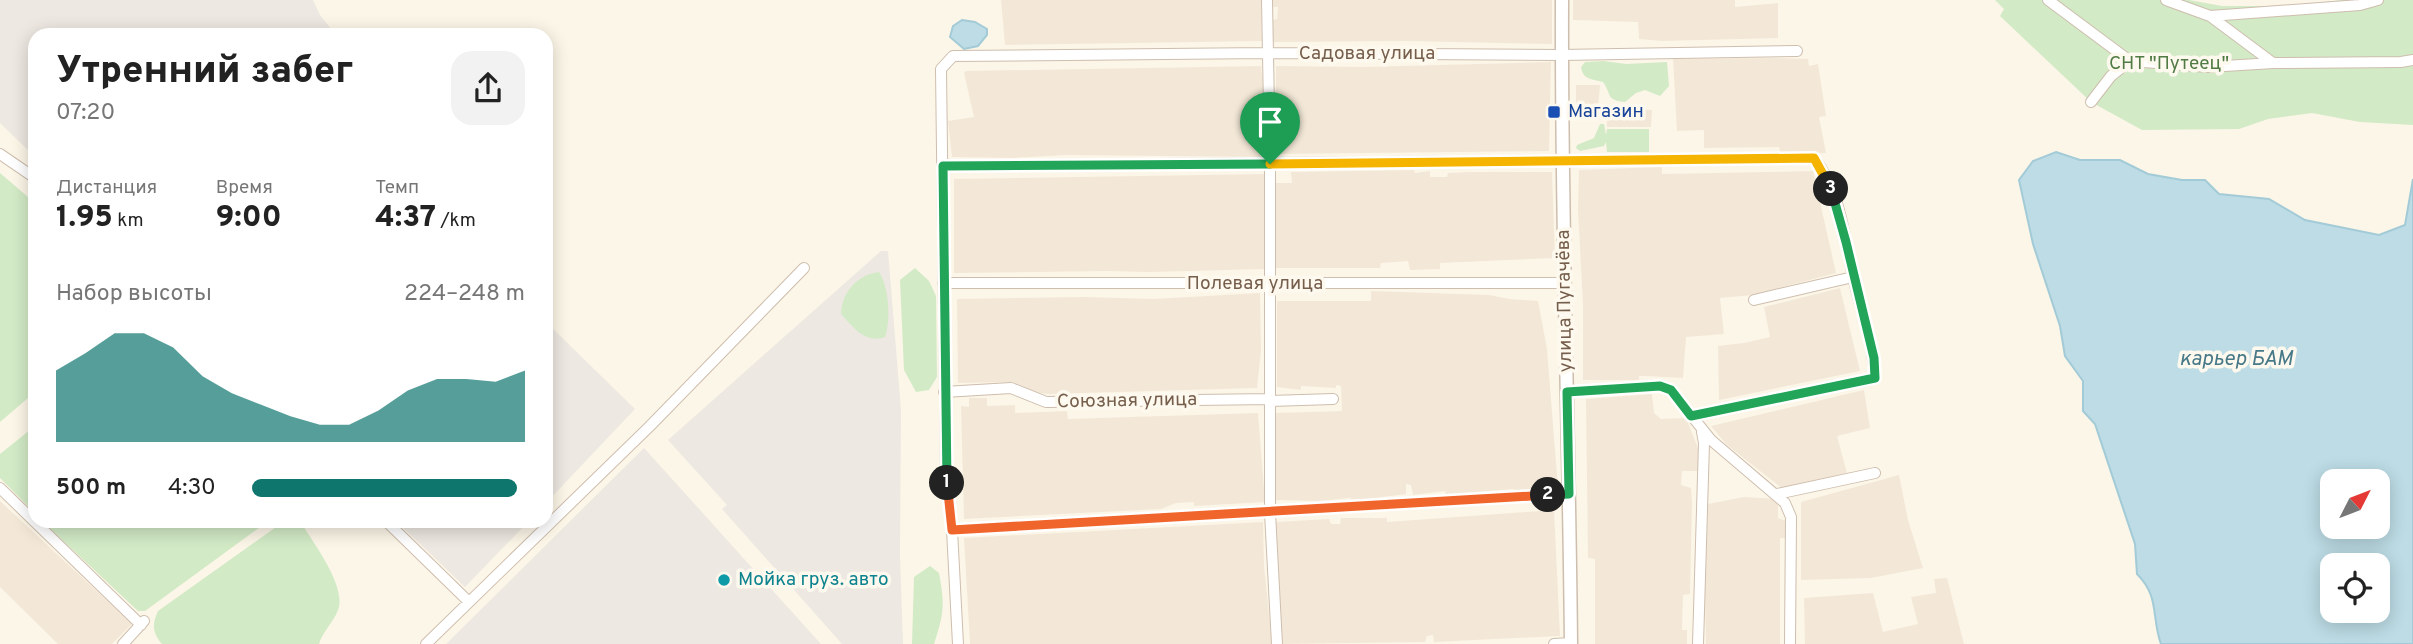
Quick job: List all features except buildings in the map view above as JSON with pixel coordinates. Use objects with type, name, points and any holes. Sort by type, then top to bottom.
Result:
[{"type":"street","points":[[1267,0],[1270,513],[1277,644]]},
{"type":"street","name":"улица Пугачёва","points":[[1562,0],[1562,160],[1571,644]]},
{"type":"street","points":[[2048,0],[2130,61],[2209,67],[2413,60]]},
{"type":"street","points":[[2166,0],[2210,16],[2273,63]]},
{"type":"street","points":[[2210,16],[2360,5],[2378,0]]},
{"type":"street","name":"Садовая улица","points":[[943,166],[941,69],[953,56],[1266,53],[1562,55],[1797,51]]},
{"type":"street","points":[[2091,103],[2111,76],[2130,61]]},
{"type":"street","points":[[0,154],[28,173]]},
{"type":"street","points":[[958,644],[946,475],[943,166],[1814,158],[1833,194],[1874,358],[1875,378],[1691,416]]},
{"type":"street","points":[[553,519],[645,431],[804,268]]},
{"type":"street","points":[[1754,300],[1853,277]]},
{"type":"street","name":"Полевая улица","points":[[943,283],[1566,284]]},
{"type":"street","points":[[1567,392],[1660,386],[1671,390],[1701,428],[1746,472],[1785,503],[1791,517],[1790,644]]},
{"type":"street","name":"Союзная улица","points":[[944,392],[1011,388],[1046,402],[1333,399]]},
{"type":"street","points":[[1698,644],[1704,443],[1701,428]]},
{"type":"street","points":[[1777,494],[1875,473]]},
{"type":"street","points":[[0,488],[28,515]]},
{"type":"street","points":[[952,530],[1569,494]]},
{"type":"street","points":[[42,528],[142,623],[123,644]]},
{"type":"street","points":[[393,528],[468,601]]},
{"type":"street","points":[[426,644],[544,528]]},
{"type":"street","points":[[1554,644],[1571,644]]},
{"type":"shaded area","points":[[0,0],[313,0],[330,28],[28,28],[28,150],[0,123]]},
{"type":"shaded area","points":[[1001,0],[1261,0],[1262,41],[1005,45]]},
{"type":"shaded area","points":[[1271,0],[1552,0],[1552,44],[1273,42],[1273,20],[1277,19],[1278,7],[1271,7]]},
{"type":"shaded area","points":[[1573,0],[1735,0],[1735,7],[1778,3],[1778,38],[1662,41],[1639,39],[1638,22],[1573,20]]},
{"type":"shaded area","points":[[1673,59],[1808,59],[1809,66],[1818,64],[1826,116],[1819,117],[1826,153],[1781,155],[1779,147],[1704,148],[1704,130],[1677,131]]},
{"type":"shaded area","points":[[1551,62],[1549,151],[1276,154],[1276,66],[1364,67]]},
{"type":"shaded area","points":[[1261,66],[1264,157],[952,157],[948,121],[974,117],[964,73],[966,71]]},
{"type":"shaded area","points":[[1576,85],[1600,85],[1598,108],[1652,110],[1651,127],[1607,127],[1607,114],[1576,112]]},
{"type":"shaded area","points":[[1662,167],[1662,174],[1813,171],[1836,273],[1753,295],[1720,298],[1724,334],[1686,337],[1683,378],[1639,376],[1639,380],[1583,380],[1579,170]]},
{"type":"shaded area","points":[[1414,170],[1415,173],[1430,171],[1430,177],[1447,177],[1448,173],[1469,172],[1552,172],[1555,258],[1440,263],[1440,269],[1410,270],[1408,261],[1381,263],[1380,268],[1275,268],[1275,183],[1292,183],[1291,172]]},
{"type":"shaded area","points":[[1266,174],[1266,269],[954,273],[954,179]]},
{"type":"shaded area","points":[[881,251],[888,251],[901,410],[900,555],[903,644],[842,644],[722,509],[727,505],[668,440]]},
{"type":"shaded area","points":[[1840,288],[1860,371],[1719,400],[1718,346],[1770,337],[1764,307]]},
{"type":"shaded area","points":[[1371,291],[1489,295],[1538,301],[1547,349],[1558,488],[1514,493],[1514,489],[1413,495],[1411,485],[1406,484],[1406,494],[1351,501],[1351,498],[1319,501],[1276,500],[1276,413],[1342,411],[1341,386],[1301,386],[1301,390],[1277,387],[1277,301],[1371,301]]},
{"type":"shaded area","points":[[1260,293],[1261,351],[1257,388],[1049,394],[1038,393],[1013,382],[958,383],[957,299],[1153,299]]},
{"type":"shaded area","points":[[553,329],[635,409],[553,496]]},
{"type":"shaded area","points":[[1864,390],[1870,428],[1837,436],[1847,473],[1783,489],[1727,445],[1711,426]]},
{"type":"shaded area","points":[[1652,394],[1654,413],[1661,419],[1686,418],[1698,448],[1698,471],[1682,471],[1681,485],[1691,488],[1692,503],[1690,594],[1683,595],[1682,630],[1687,630],[1687,644],[1595,644],[1595,559],[1588,558],[1586,399]]},
{"type":"shaded area","points":[[969,398],[987,398],[987,406],[1015,405],[1015,413],[1067,411],[1068,419],[1258,413],[1265,502],[1194,506],[1194,502],[1176,503],[1161,509],[964,519],[961,406],[969,407]]},
{"type":"shaded area","points":[[644,448],[821,644],[446,644]]},
{"type":"shaded area","points":[[1899,475],[1908,520],[1923,568],[1871,578],[1801,580],[1801,502]]},
{"type":"shaded area","points":[[1744,497],[1778,499],[1778,518],[1786,521],[1786,538],[1780,538],[1780,644],[1706,644],[1708,504]]},
{"type":"shaded area","points":[[0,501],[132,624],[112,644],[58,644],[0,587]]},
{"type":"shaded area","points":[[1554,510],[1560,636],[1434,642],[1433,635],[1427,636],[1425,642],[1281,644],[1276,522],[1329,519],[1331,524],[1340,524],[1341,518],[1387,518],[1387,522]]},
{"type":"shaded area","points":[[1263,522],[1264,565],[1272,644],[970,644],[964,538]]},
{"type":"shaded area","points":[[403,528],[522,528],[465,587]]},
{"type":"shaded area","points":[[1947,578],[1964,644],[1805,644],[1804,598],[1873,593],[1883,632],[1918,624],[1911,597],[1936,593],[1934,579]]},
{"type":"green space","name":"СНТ \"Путеец\"","points":[[1995,0],[2189,0],[2222,6],[2283,6],[2343,0],[2413,0],[2413,125],[2360,122],[2312,113],[2268,119],[2239,129],[2142,130],[2091,102],[2000,16],[2004,9]]},
{"type":"green space","points":[[1585,62],[1626,64],[1667,62],[1669,86],[1660,96],[1645,90],[1625,102],[1614,100],[1603,82],[1589,78],[1582,71],[1581,67]]},
{"type":"green space","points":[[1600,124],[1604,124],[1606,135],[1607,129],[1649,129],[1649,152],[1607,152],[1606,142],[1604,146],[1580,151],[1576,148],[1577,145],[1594,138]]},
{"type":"green space","points":[[0,173],[28,197],[28,398],[0,422]]},
{"type":"green space","points":[[915,268],[929,281],[936,296],[937,377],[929,390],[916,392],[904,370],[900,280]]},
{"type":"green space","points":[[879,272],[887,295],[888,322],[885,337],[878,339],[860,333],[841,314],[844,299],[852,286],[864,277]]},
{"type":"green space","points":[[28,432],[28,506],[0,478],[0,454]]},
{"type":"green space","points":[[49,528],[259,528],[145,611],[138,611]]},
{"type":"green space","points":[[275,528],[304,528],[334,578],[340,601],[338,610],[319,644],[162,644],[154,628],[158,611]]},
{"type":"green space","points":[[930,566],[939,573],[941,584],[943,601],[940,624],[934,644],[912,644],[914,577]]},
{"type":"water","points":[[962,20],[975,22],[987,29],[987,35],[978,46],[964,49],[950,37],[953,26]]},
{"type":"water","name":"карьер БАМ","points":[[2056,152],[2080,160],[2120,160],[2148,174],[2182,180],[2205,180],[2219,194],[2269,199],[2305,220],[2379,235],[2405,225],[2413,179],[2413,644],[2161,644],[2152,599],[2137,574],[2135,544],[2095,424],[2083,411],[2083,381],[2065,356],[2060,326],[2033,244],[2019,180],[2033,161]]},
{"type":"place","name":"Магазин","points":[[1554,112]]},
{"type":"place","name":"Мойка груз. авто","points":[[724,580]]},
{"type":"route","points":[[1814,158],[1833,194],[1874,358],[1875,378],[1691,416],[1671,390],[1660,386],[1567,392],[1569,494],[952,530],[946,475],[943,166],[1270,164],[1814,158]]}]
